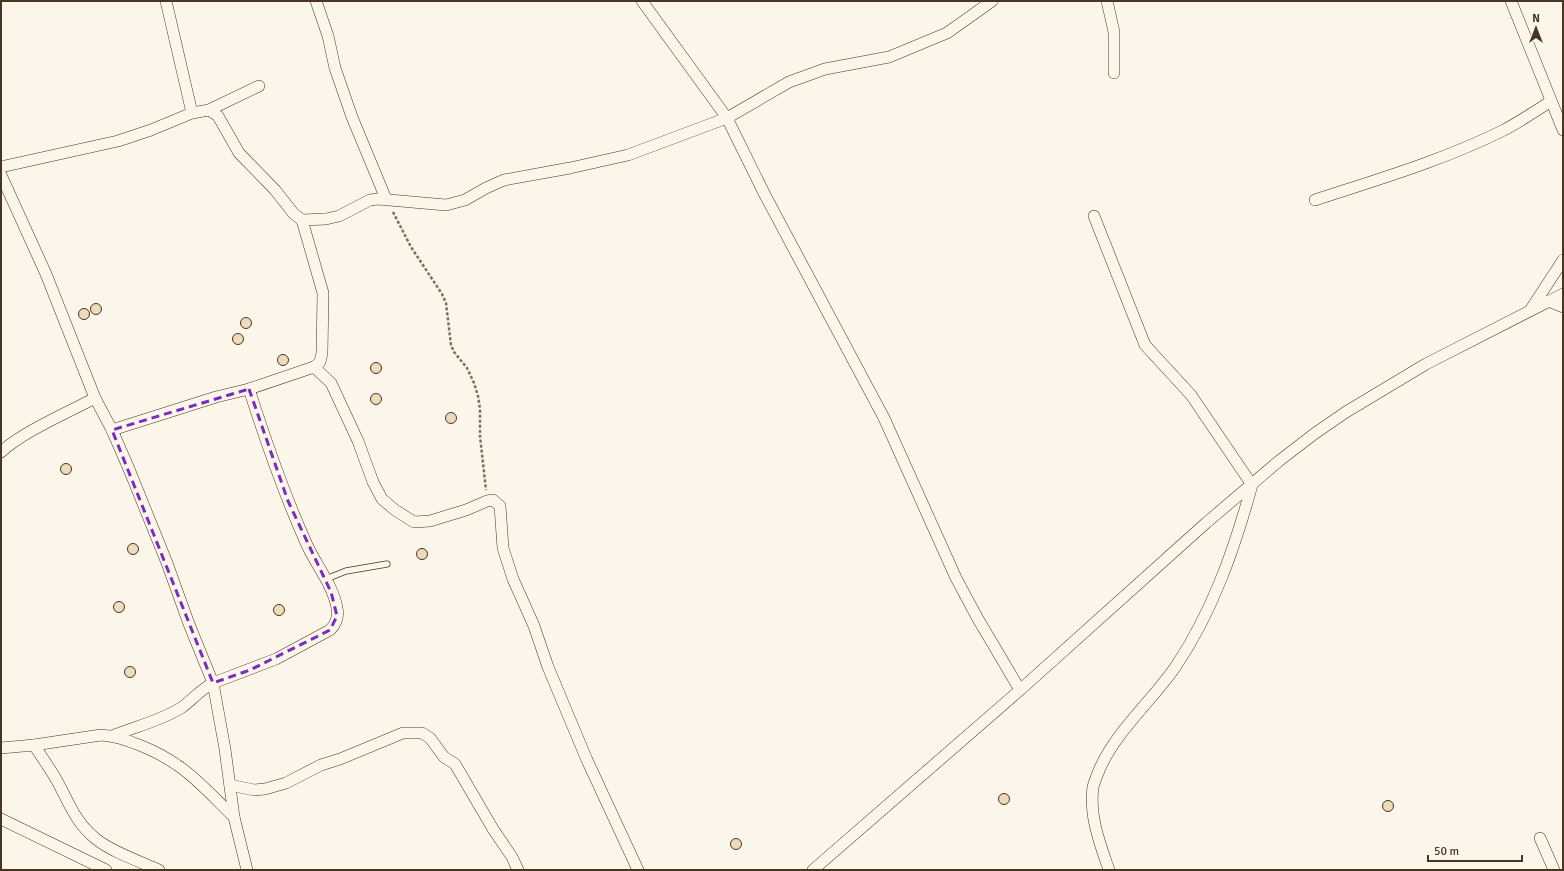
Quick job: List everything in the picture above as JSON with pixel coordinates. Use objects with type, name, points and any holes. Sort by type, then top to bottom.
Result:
[{"type":"street","points":[[166,1],[192,113]]},
{"type":"street","points":[[316,1],[328,36],[337,75],[386,199]]},
{"type":"street","points":[[642,1],[727,118],[884,418],[903,457],[956,578],[978,619],[1020,690]]},
{"type":"street","points":[[302,220],[326,219],[338,216],[370,200],[386,199],[446,205],[464,200],[504,180],[570,168],[628,155],[727,118],[789,82],[825,68],[888,57],[947,34],[992,1]]},
{"type":"street","points":[[1107,1],[1114,32],[1114,72]]},
{"type":"street","points":[[1511,1],[1563,130]]},
{"type":"street","points":[[1,167],[118,141],[151,130],[192,113],[209,110],[259,86]]},
{"type":"street","points":[[1315,200],[1408,170],[1459,149],[1504,130],[1551,101]]},
{"type":"street","points":[[112,430],[216,397],[249,389],[314,367],[320,362],[322,353],[323,293],[302,220],[294,214],[275,190],[239,153],[218,116],[209,110]]},
{"type":"street","points":[[2,181],[46,274],[95,398],[112,430],[167,563],[189,624],[213,683],[225,750],[234,817],[247,870]]},
{"type":"street","points":[[1094,216],[1145,345],[1191,395],[1252,485]]},
{"type":"street","points":[[1531,309],[1563,260]]},
{"type":"street","points":[[813,870],[1020,690],[1206,523],[1278,462],[1314,434],[1346,412],[1426,364],[1531,309],[1563,294]]},
{"type":"street","points":[[1548,301],[1563,307]]},
{"type":"street","points":[[314,367],[332,383],[355,435],[373,482],[382,499],[395,510],[414,522],[430,521],[466,510],[487,500],[493,500],[500,506],[503,548],[513,579],[534,626],[548,668],[587,760],[638,870]]},
{"type":"street","points":[[1,748],[73,739],[112,736],[165,716],[182,707],[204,688],[213,683],[276,659],[330,630],[336,624],[337,608],[326,579],[307,547],[288,501],[249,389]]},
{"type":"street","points":[[1,452],[8,446],[34,431],[95,398]]},
{"type":"street","points":[[1109,870],[1096,834],[1093,808],[1093,787],[1102,765],[1116,742],[1176,666],[1199,629],[1217,591],[1252,485]]},
{"type":"street","points":[[230,785],[254,790],[265,789],[286,783],[321,765],[340,759],[403,733],[422,733],[430,738],[444,757],[455,764],[493,829],[512,857],[518,870]]},
{"type":"street","points":[[112,736],[149,750],[177,764],[234,817]]},
{"type":"street","points":[[34,745],[56,778],[71,810],[85,828],[97,840],[121,853],[159,870]]},
{"type":"street","points":[[1,819],[106,870]]},
{"type":"street","points":[[1540,838],[1554,870]]},
{"type":"lane","points":[[326,579],[346,571],[387,564]]},
{"type":"path","points":[[386,199],[411,247],[442,294],[446,303],[451,345],[454,352],[467,368],[474,383],[480,409],[480,436],[487,500]]},
{"type":"highlighted area","points":[[249,389],[288,501],[331,592],[337,616],[330,630],[250,670],[213,683],[112,430]]},
{"type":"building","points":[[94,304],[98,304],[100,305],[100,313],[94,314],[91,311],[91,307]]},
{"type":"building","points":[[82,309],[86,309],[88,310],[88,318],[82,319],[79,316],[79,312]]},
{"type":"building","points":[[244,318],[248,318],[250,319],[250,327],[244,328],[241,325],[241,321]]},
{"type":"building","points":[[236,334],[240,334],[242,335],[242,343],[236,344],[233,341],[233,337]]},
{"type":"building","points":[[281,355],[285,355],[287,356],[287,364],[281,365],[278,362],[278,358]]},
{"type":"building","points":[[374,363],[378,363],[380,364],[380,372],[374,373],[371,370],[371,366]]},
{"type":"building","points":[[374,394],[378,394],[380,395],[380,403],[374,404],[371,401],[371,397]]},
{"type":"building","points":[[449,413],[453,413],[455,414],[455,422],[449,423],[446,420],[446,416]]},
{"type":"building","points":[[64,464],[68,464],[70,465],[70,473],[64,474],[61,471],[61,467]]},
{"type":"building","points":[[131,544],[135,544],[137,545],[137,553],[131,554],[128,551],[128,547]]},
{"type":"building","points":[[420,549],[424,549],[426,550],[426,558],[420,559],[417,556],[417,552]]},
{"type":"building","points":[[117,602],[121,602],[123,603],[123,611],[117,612],[114,609],[114,605]]},
{"type":"building","points":[[277,605],[281,605],[283,606],[283,614],[277,615],[274,612],[274,608]]},
{"type":"building","points":[[128,667],[132,667],[134,668],[134,676],[128,677],[125,674],[125,670]]},
{"type":"building","points":[[1002,794],[1006,794],[1008,795],[1008,803],[1002,804],[999,801],[999,797]]},
{"type":"building","points":[[1386,801],[1390,801],[1392,802],[1392,810],[1386,811],[1383,808],[1383,804]]},
{"type":"building","points":[[734,839],[738,839],[740,840],[740,848],[734,849],[731,846],[731,842]]}]
